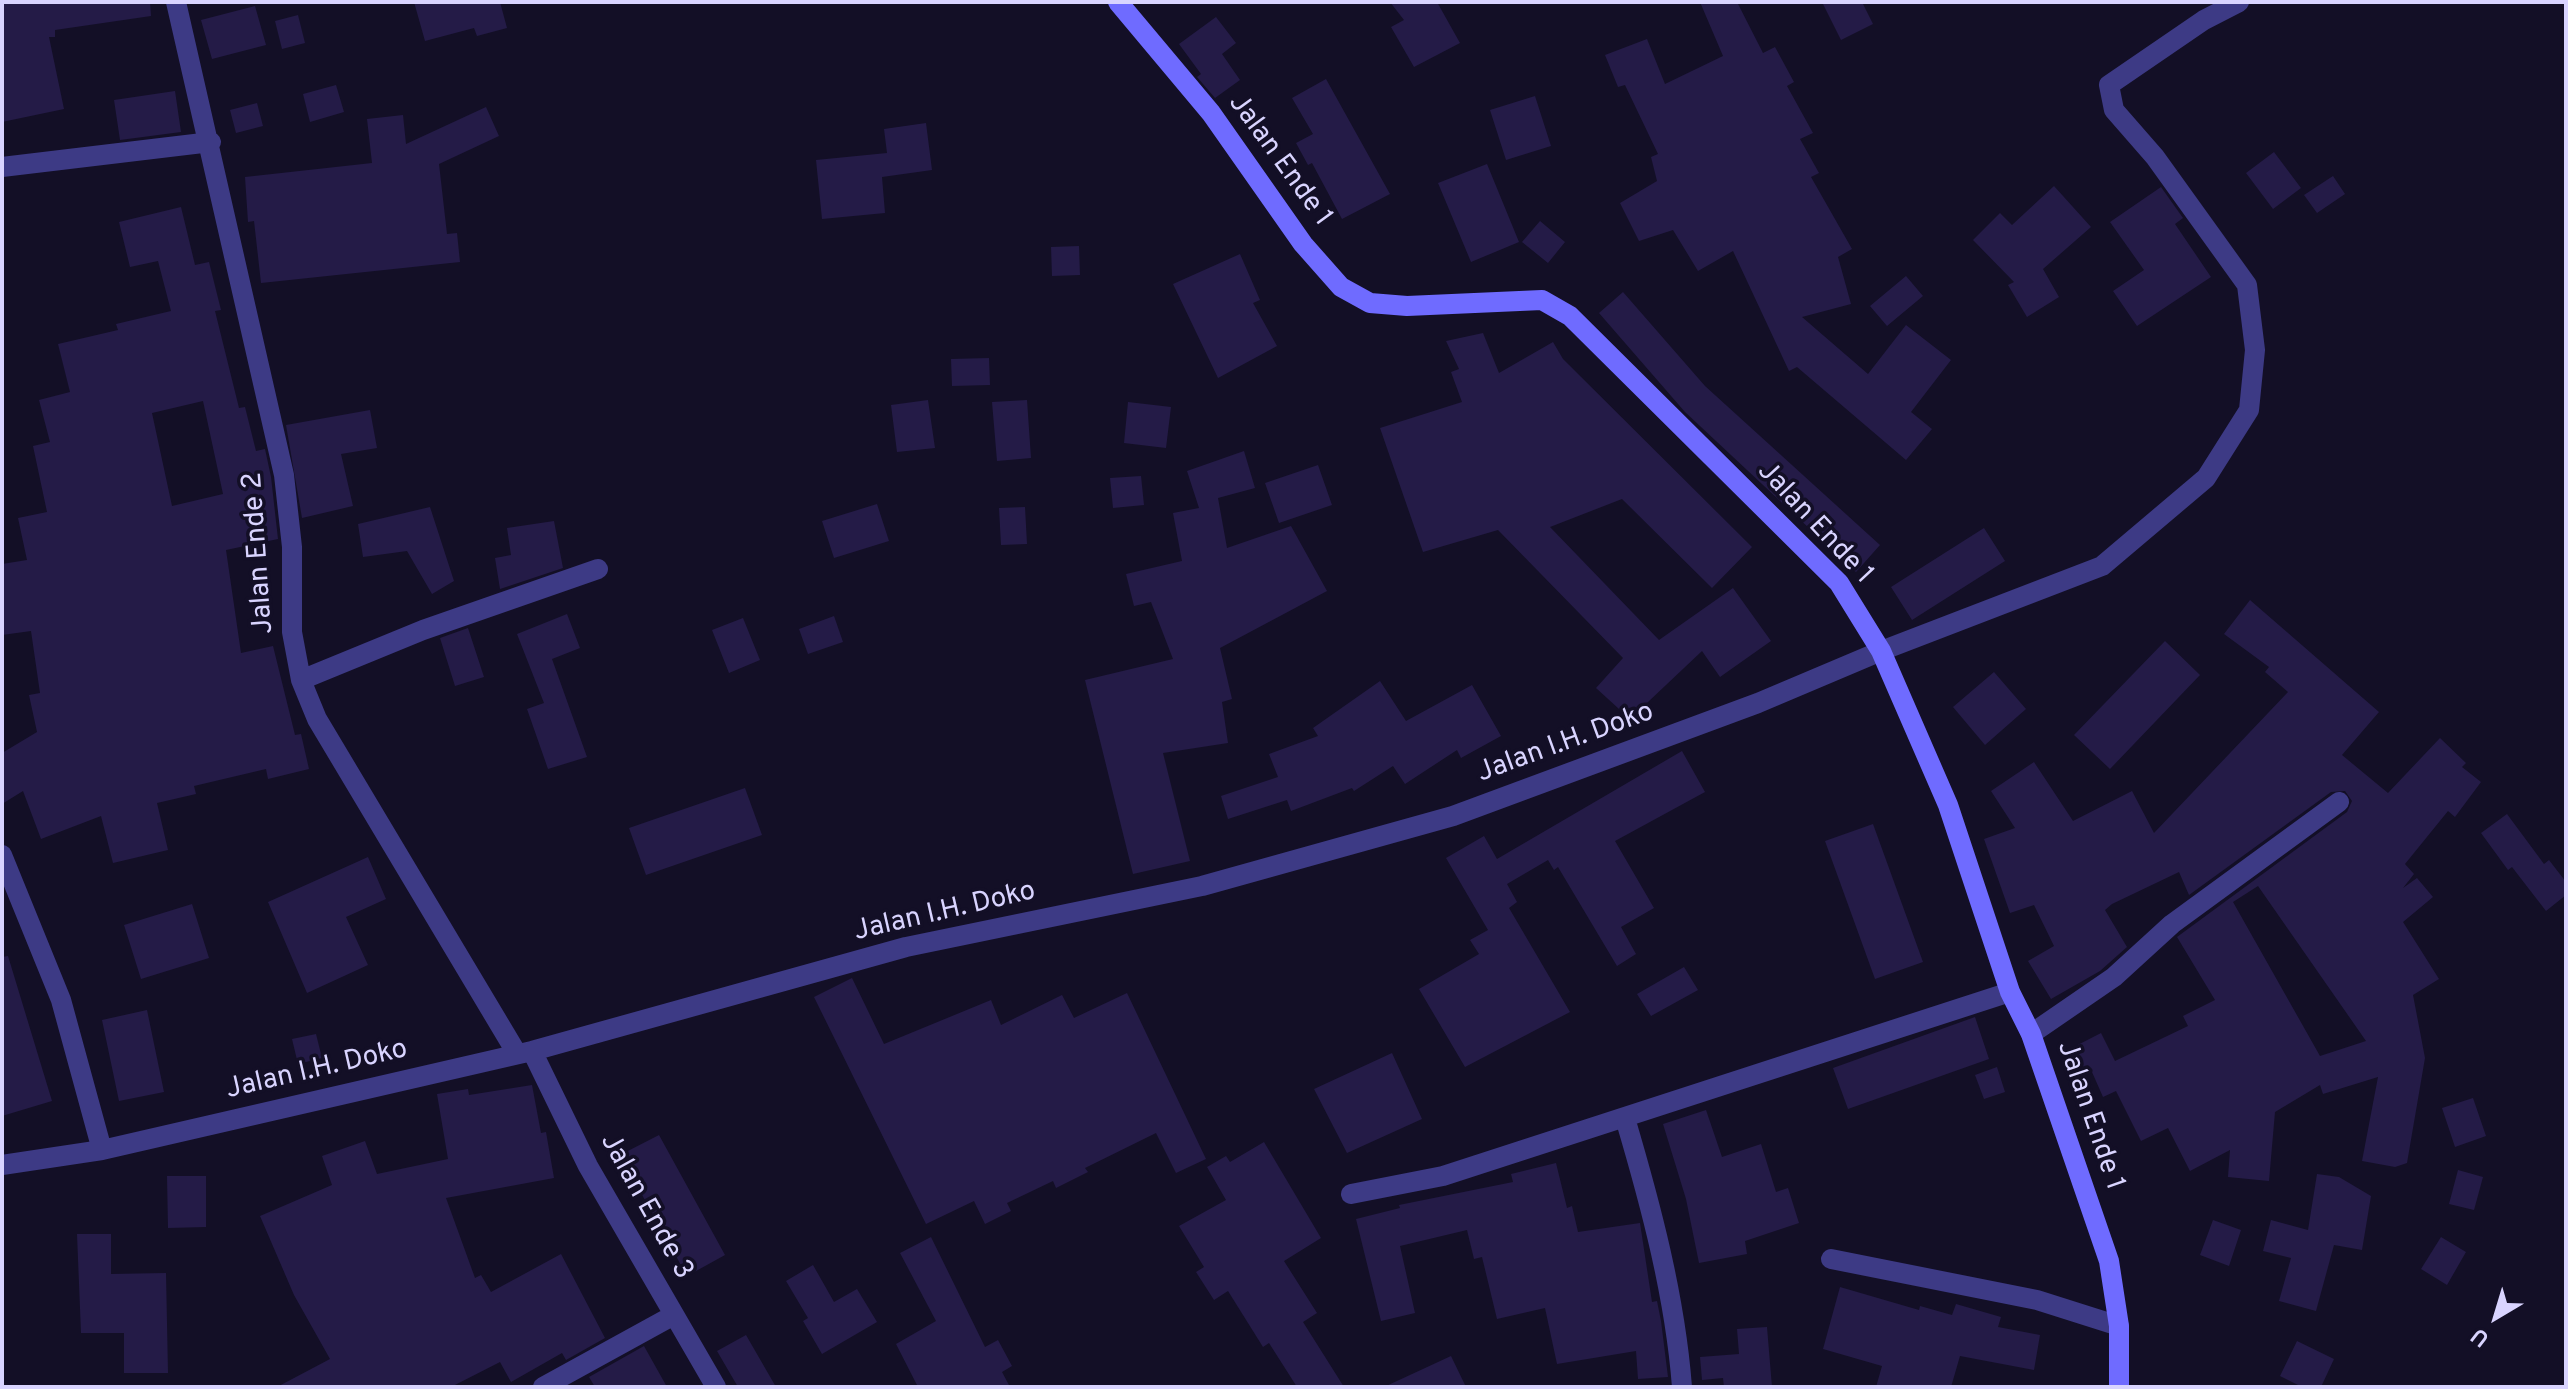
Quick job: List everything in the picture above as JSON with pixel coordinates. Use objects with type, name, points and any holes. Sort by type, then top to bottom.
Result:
[{"type":"street","name":"Jalan Ende 2","points":[[176,2],[211,142],[284,475],[292,547],[292,632],[301,680],[317,719],[524,1052]]},
{"type":"street","name":"Jalan Ende 1","points":[[1118,2],[1211,113],[1303,244],[1341,287],[1370,303],[1407,306],[1542,300],[1570,316],[1839,583],[1881,651],[1948,805],[2010,992],[2031,1034],[2109,1261],[2119,1326],[2119,1387]]},
{"type":"street","name":"Jalan I.H. Doko","points":[[2,1165],[102,1150],[524,1052],[906,947],[1202,886],[1453,816],[1758,703],[1881,651],[2102,566],[2206,478],[2249,410],[2255,350],[2247,285],[2155,157],[2114,110],[2109,85],[2204,20],[2239,2]]},
{"type":"street","points":[[2,167],[211,142]]},
{"type":"street","points":[[301,680],[423,630],[598,569]]},
{"type":"street","points":[[2031,1034],[2114,977],[2172,924],[2339,802]]},
{"type":"street","points":[[2,855],[61,1000],[102,1150]]},
{"type":"street","points":[[1351,1194],[1443,1176],[2010,992]]},
{"type":"street","name":"Jalan Ende 3","points":[[524,1052],[716,1387]]},
{"type":"street","points":[[1625,1118],[1652,1218],[1678,1337],[1682,1387]]},
{"type":"street","points":[[1831,1259],[2037,1300],[2119,1326]]},
{"type":"street","points":[[543,1387],[674,1315]]},
{"type":"building","points":[[2,2],[150,2],[151,16],[55,30],[55,37],[49,37],[64,109],[2,122]]},
{"type":"building","points":[[414,2],[500,2],[507,28],[477,36],[474,28],[425,41]]},
{"type":"building","points":[[1390,2],[1437,2],[1460,43],[1414,67],[1391,27],[1404,20]]},
{"type":"building","points":[[1700,2],[1737,2],[1763,53],[1775,47],[1794,82],[1787,86],[1813,133],[1800,139],[1819,173],[1811,177],[1852,249],[1838,257],[1851,304],[1802,317],[1868,374],[1906,325],[1951,360],[1911,412],[1932,429],[1906,460],[1797,367],[1789,371],[1733,251],[1698,271],[1673,230],[1639,241],[1620,203],[1657,181],[1651,157],[1658,154],[1625,85],[1618,87],[1605,55],[1647,39],[1665,84],[1723,56]]},
{"type":"building","points":[[1822,2],[1862,2],[1873,24],[1841,40]]},
{"type":"building","points":[[255,6],[266,45],[212,59],[201,20]]},
{"type":"building","points":[[298,15],[305,43],[282,49],[275,21]]},
{"type":"building","points":[[1216,17],[1236,43],[1222,54],[1240,80],[1215,98],[1197,77],[1201,74],[1179,44]]},
{"type":"building","points":[[1326,79],[1390,194],[1342,219],[1312,163],[1308,165],[1296,143],[1313,134],[1292,98]]},
{"type":"building","points":[[336,85],[344,112],[310,122],[303,94]]},
{"type":"building","points":[[175,91],[181,132],[120,140],[114,100]]},
{"type":"building","points":[[1535,96],[1551,146],[1506,160],[1490,110]]},
{"type":"building","points":[[257,103],[263,126],[236,133],[230,110]]},
{"type":"building","points":[[486,107],[499,136],[439,164],[447,234],[457,233],[460,262],[261,283],[254,221],[248,222],[245,177],[372,163],[367,119],[403,115],[406,144]]},
{"type":"building","points":[[926,123],[932,170],[882,177],[885,213],[822,219],[816,160],[887,153],[884,129]]},
{"type":"building","points":[[2274,152],[2301,188],[2273,209],[2246,173]]},
{"type":"building","points":[[1487,164],[1519,242],[1471,262],[1438,183]]},
{"type":"building","points":[[2333,176],[2345,194],[2317,213],[2304,195]]},
{"type":"building","points":[[2054,186],[2091,227],[2043,269],[2059,297],[2027,317],[2008,285],[2014,282],[1973,240],[2000,213],[2012,225]]},
{"type":"building","points":[[2161,187],[2183,218],[2175,224],[2211,277],[2137,326],[2113,291],[2144,270],[2110,222]]},
{"type":"building","points":[[181,207],[195,265],[209,262],[221,310],[215,311],[239,408],[245,407],[256,451],[265,449],[278,539],[226,550],[241,653],[273,646],[295,735],[301,734],[309,769],[268,779],[266,769],[194,786],[196,794],[157,803],[168,850],[113,863],[101,816],[41,839],[23,791],[2,804],[2,753],[37,732],[29,695],[40,693],[31,631],[2,635],[2,564],[27,560],[18,518],[47,512],[33,446],[50,442],[39,400],[70,392],[58,344],[118,330],[116,324],[171,311],[158,261],[130,267],[119,222]],"holes":[[[203,401],[223,494],[172,506],[152,413]]]},
{"type":"building","points":[[1540,221],[1565,242],[1548,263],[1522,242]]},
{"type":"building","points":[[1079,246],[1080,275],[1052,276],[1051,247]]},
{"type":"building","points":[[1240,254],[1260,300],[1253,303],[1277,346],[1218,378],[1173,284]]},
{"type":"building","points":[[1906,276],[1923,296],[1887,326],[1870,306]]},
{"type":"building","points":[[1623,292],[1705,386],[1880,545],[1856,572],[1685,412],[1599,313]]},
{"type":"building","points":[[1483,333],[1499,373],[1553,342],[1563,359],[1752,547],[1712,588],[1622,499],[1550,527],[1659,640],[1733,588],[1771,641],[1720,677],[1702,651],[1630,719],[1596,688],[1623,658],[1498,530],[1423,552],[1380,428],[1462,402],[1451,372],[1459,369],[1446,341]]},
{"type":"building","points":[[989,358],[990,385],[952,386],[951,359]]},
{"type":"building","points":[[928,400],[935,448],[897,452],[891,405]]},
{"type":"building","points":[[1027,400],[1031,458],[997,461],[992,402]]},
{"type":"building","points":[[1128,402],[1171,407],[1166,448],[1124,443]]},
{"type":"building","points":[[370,410],[377,448],[341,454],[353,506],[302,518],[286,425]]},
{"type":"building","points":[[1244,451],[1255,488],[1218,498],[1227,548],[1291,526],[1327,591],[1220,648],[1232,699],[1222,702],[1228,743],[1163,753],[1190,861],[1133,874],[1085,680],[1173,659],[1151,602],[1134,606],[1126,574],[1182,561],[1173,513],[1199,508],[1187,471]]},
{"type":"building","points":[[1318,465],[1332,505],[1279,523],[1265,483]]},
{"type":"building","points":[[1141,476],[1144,505],[1113,508],[1110,478]]},
{"type":"building","points":[[877,504],[889,541],[834,558],[822,521]]},
{"type":"building","points":[[430,507],[454,581],[432,594],[407,551],[363,557],[358,524]]},
{"type":"building","points":[[1025,507],[1027,544],[1001,545],[999,508]]},
{"type":"building","points":[[554,521],[563,568],[500,589],[495,558],[511,555],[507,528]]},
{"type":"building","points":[[1984,528],[2005,561],[1912,620],[1891,587]]},
{"type":"building","points":[[2250,600],[2379,712],[2342,755],[2388,793],[2440,738],[2466,763],[2462,767],[2481,782],[2455,817],[2448,811],[2405,864],[2414,874],[2403,888],[2417,878],[2433,897],[2403,922],[2439,979],[2413,995],[2425,1058],[2407,1163],[2395,1167],[2362,1161],[2378,1077],[2323,1094],[2320,1085],[2275,1112],[2269,1181],[2228,1177],[2230,1150],[2190,1171],[2168,1128],[2141,1141],[2116,1091],[2103,1097],[2092,1072],[2076,1080],[2062,1053],[2101,1033],[2115,1061],[2188,1026],[2183,1016],[2215,1000],[2177,937],[2347,812],[2352,801],[2345,791],[2331,792],[2189,895],[2179,872],[2112,904],[2105,910],[2127,947],[2100,971],[2051,999],[2028,961],[2054,946],[2034,905],[2010,913],[1984,839],[2015,828],[1991,791],[2034,762],[2073,821],[2132,791],[2154,833],[2288,692],[2265,672],[2269,667],[2224,634]],"holes":[[[2258,886],[2366,1041],[2320,1056],[2233,902]]]},
{"type":"building","points":[[567,614],[580,648],[552,659],[587,757],[548,769],[527,709],[544,703],[517,634]]},
{"type":"building","points":[[834,616],[843,642],[808,654],[799,629]]},
{"type":"building","points":[[743,618],[760,660],[729,673],[712,630]]},
{"type":"building","points":[[468,628],[484,677],[455,686],[440,638]]},
{"type":"building","points":[[2165,641],[2200,675],[2110,769],[2074,735]]},
{"type":"building","points":[[1994,672],[2026,709],[1985,745],[1953,707]]},
{"type":"building","points":[[1380,681],[1406,721],[1472,685],[1501,736],[1461,758],[1457,750],[1405,784],[1393,766],[1354,791],[1352,788],[1291,811],[1287,800],[1228,819],[1221,796],[1278,777],[1269,754],[1318,736],[1313,728]]},
{"type":"building","points":[[1682,751],[1705,792],[1615,841],[1654,908],[1621,927],[1636,954],[1617,966],[1558,867],[1554,870],[1548,860],[1507,884],[1517,902],[1509,908],[1570,1012],[1465,1067],[1419,989],[1479,954],[1470,940],[1488,930],[1446,858],[1484,836],[1497,859]]},
{"type":"building","points":[[745,788],[762,835],[646,875],[629,828]]},
{"type":"building","points":[[2507,814],[2544,864],[2549,860],[2566,882],[2566,895],[2546,911],[2512,867],[2508,870],[2481,833]]},
{"type":"building","points":[[1873,824],[1923,962],[1875,979],[1825,841]]},
{"type":"building","points":[[368,857],[386,899],[346,917],[368,965],[307,993],[268,902]]},
{"type":"building","points":[[192,904],[209,958],[141,979],[124,925]]},
{"type":"building","points":[[8,956],[52,1101],[2,1116],[2,957]]},
{"type":"building","points":[[1684,967],[1698,990],[1651,1016],[1637,994]]},
{"type":"building","points":[[852,978],[884,1044],[991,1000],[1001,1025],[1062,995],[1074,1018],[1127,993],[1206,1159],[1176,1173],[1156,1133],[1085,1168],[1088,1172],[1056,1188],[1053,1181],[1007,1203],[1011,1211],[985,1224],[974,1201],[926,1224],[814,997]]},
{"type":"building","points":[[147,1010],[164,1092],[119,1101],[102,1020]]},
{"type":"building","points":[[1975,1017],[1989,1059],[1848,1109],[1833,1068]]},
{"type":"building","points":[[316,1034],[322,1058],[298,1064],[292,1039]]},
{"type":"building","points":[[1392,1053],[1422,1119],[1347,1153],[1314,1089]]},
{"type":"building","points":[[1997,1067],[2005,1092],[1984,1099],[1975,1075]]},
{"type":"building","points":[[532,1085],[541,1133],[546,1132],[554,1178],[446,1198],[475,1278],[481,1275],[491,1292],[561,1254],[605,1338],[566,1360],[562,1353],[511,1382],[500,1362],[451,1387],[277,1387],[330,1359],[294,1295],[260,1216],[332,1185],[322,1156],[365,1141],[377,1174],[448,1159],[437,1094],[468,1089],[469,1095]]},
{"type":"building","points":[[2473,1098],[2486,1136],[2455,1147],[2442,1108]]},
{"type":"building","points":[[1706,1110],[1722,1157],[1761,1144],[1776,1192],[1788,1188],[1799,1223],[1745,1241],[1747,1254],[1699,1263],[1686,1199],[1663,1124]]},
{"type":"building","points":[[659,1135],[725,1255],[687,1276],[620,1155]]},
{"type":"building","points":[[1264,1142],[1321,1238],[1284,1261],[1317,1313],[1303,1322],[1344,1387],[1297,1387],[1269,1343],[1263,1347],[1228,1291],[1214,1300],[1196,1272],[1204,1267],[1179,1226],[1226,1200],[1207,1167],[1226,1156],[1230,1162]]},
{"type":"building","points":[[1556,1163],[1567,1208],[1572,1206],[1578,1232],[1640,1223],[1652,1302],[1657,1301],[1661,1321],[1668,1377],[1638,1379],[1636,1351],[1557,1364],[1545,1308],[1497,1319],[1482,1257],[1474,1259],[1467,1230],[1400,1246],[1415,1313],[1381,1321],[1356,1219],[1400,1208],[1399,1205],[1513,1182],[1511,1174]]},
{"type":"building","points":[[2458,1170],[2483,1177],[2474,1210],[2449,1204]]},
{"type":"building","points":[[2317,1174],[2339,1177],[2371,1196],[2362,1250],[2334,1245],[2316,1311],[2279,1301],[2291,1258],[2263,1251],[2271,1220],[2308,1230]]},
{"type":"building","points":[[167,1176],[206,1176],[206,1227],[168,1228]]},
{"type":"building","points":[[2213,1220],[2241,1230],[2229,1266],[2200,1255]]},
{"type":"building","points":[[77,1234],[111,1234],[111,1274],[166,1273],[168,1373],[124,1373],[124,1333],[81,1333]]},
{"type":"building","points":[[931,1237],[985,1347],[998,1340],[1012,1366],[1002,1372],[1010,1387],[918,1387],[896,1344],[936,1321],[900,1253]]},
{"type":"building","points":[[2441,1237],[2466,1252],[2447,1285],[2421,1269]]},
{"type":"building","points":[[813,1265],[834,1302],[857,1289],[877,1322],[822,1354],[803,1321],[808,1318],[786,1281]]},
{"type":"building","points":[[1840,1287],[1919,1310],[1920,1306],[1952,1315],[1956,1304],[2001,1317],[1998,1327],[2040,1335],[2034,1370],[1960,1356],[1951,1387],[1876,1387],[1882,1366],[1823,1349]]},
{"type":"building","points":[[1767,1327],[1772,1387],[1724,1387],[1723,1378],[1702,1380],[1700,1357],[1739,1354],[1737,1329]]},
{"type":"building","points":[[746,1335],[776,1387],[738,1387],[717,1351]]},
{"type":"building","points":[[2297,1341],[2334,1359],[2321,1387],[2302,1387],[2280,1376]]},
{"type":"building","points":[[644,1346],[667,1387],[595,1387],[589,1377]]},
{"type":"building","points":[[1451,1356],[1466,1387],[1384,1387]]}]
